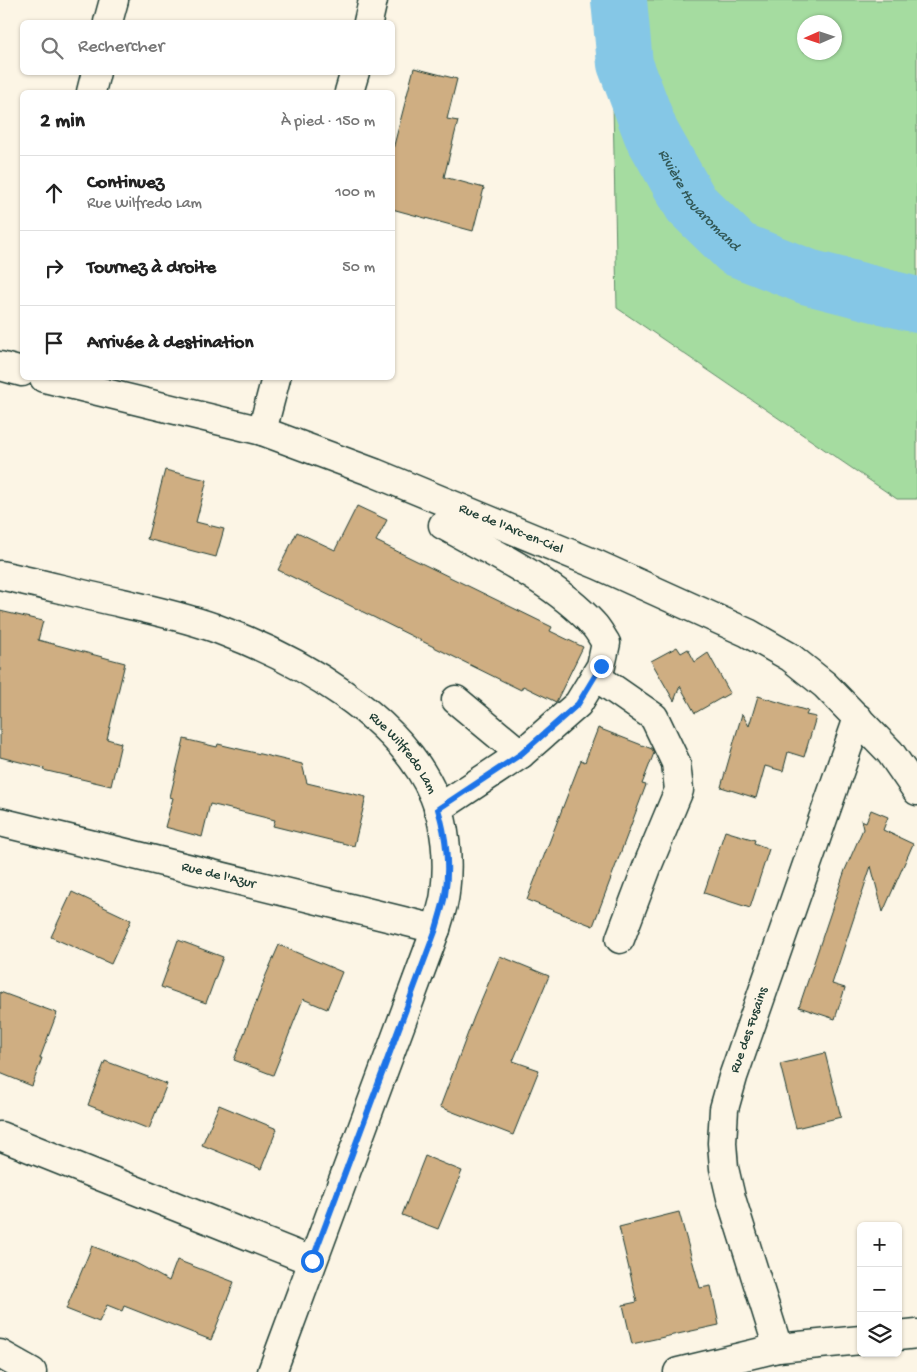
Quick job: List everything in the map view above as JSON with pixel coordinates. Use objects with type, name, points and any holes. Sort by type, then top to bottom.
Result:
[{"type":"street","points":[[109,20],[114,0]]},
{"type":"street","points":[[368,20],[373,0]]},
{"type":"street","points":[[92,90],[95,75]]},
{"type":"street","points":[[350,90],[354,75]]},
{"type":"street","name":"Rue de l'Arc-en-Ciel","points":[[57,380],[262,432],[375,473],[589,561],[748,633],[790,657],[825,685],[890,752],[917,791]]},
{"type":"street","points":[[262,432],[275,380]]},
{"type":"street","points":[[438,809],[521,754],[578,704],[601,666],[606,643],[594,625],[563,595],[493,552],[443,525]]},
{"type":"street","name":"Rue Wilfredo Lam","points":[[0,575],[172,615],[220,630],[270,652],[322,679],[359,706],[389,732],[417,765],[434,795],[443,828],[446,862],[445,894],[436,929],[272,1372]]},
{"type":"street","points":[[595,676],[654,717],[676,763],[679,790],[620,939]]},
{"type":"street","points":[[456,700],[521,754]]},
{"type":"street","name":"Rue des Fusains","points":[[778,1348],[724,1168],[722,1143],[724,1109],[733,1077],[858,718]]},
{"type":"street","name":"Rue de l'Azur","points":[[0,822],[436,929]]},
{"type":"street","points":[[0,1136],[312,1261]]},
{"type":"street","points":[[902,1336],[917,1334]]},
{"type":"street","points":[[678,1372],[778,1348],[857,1340]]},
{"type":"street","points":[[0,1354],[32,1372]]},
{"type":"green space","points":[[611,0],[917,0],[917,499],[897,499],[617,308]]},
{"type":"building","points":[[414,68],[457,79],[447,119],[458,121],[444,177],[484,188],[473,231],[395,210],[395,141]]},
{"type":"building","points":[[165,470],[207,480],[196,522],[224,529],[216,557],[147,539]]},
{"type":"building","points":[[357,506],[387,520],[376,541],[552,627],[550,631],[583,647],[556,702],[523,686],[521,690],[278,570],[297,532],[335,550]]},
{"type":"building","points":[[0,611],[43,621],[38,640],[125,663],[107,739],[121,743],[111,786],[43,770],[44,768],[0,757]]},
{"type":"building","points":[[677,647],[681,653],[688,649],[695,662],[708,653],[730,693],[695,713],[680,686],[674,701],[651,661]]},
{"type":"building","points":[[758,696],[808,711],[806,715],[816,717],[804,757],[788,752],[783,771],[765,766],[756,798],[721,787],[742,714],[749,726]]},
{"type":"building","points":[[598,728],[652,749],[654,753],[642,784],[646,785],[593,926],[527,900],[581,760],[585,762]]},
{"type":"building","points":[[184,739],[217,747],[218,744],[302,764],[307,783],[366,797],[354,846],[273,826],[275,820],[210,804],[202,837],[165,827],[173,798],[170,797]]},
{"type":"building","points":[[871,810],[888,817],[883,830],[913,844],[883,912],[871,866],[832,984],[845,988],[835,1019],[799,1007],[845,870],[863,829],[861,820],[866,822]]},
{"type":"building","points":[[725,831],[755,840],[754,843],[769,849],[750,908],[704,893]]},
{"type":"building","points":[[72,892],[131,920],[111,964],[51,937]]},
{"type":"building","points":[[178,940],[223,957],[206,1003],[161,987]]},
{"type":"building","points":[[279,945],[342,972],[327,1009],[303,999],[273,1075],[234,1060]]},
{"type":"building","points":[[500,956],[549,976],[513,1061],[539,1070],[513,1135],[440,1107],[474,1017]]},
{"type":"building","points":[[0,992],[57,1013],[40,1058],[42,1058],[32,1086],[0,1073]]},
{"type":"building","points":[[825,1053],[841,1117],[796,1128],[780,1064]]},
{"type":"building","points":[[105,1061],[167,1084],[149,1129],[88,1105]]},
{"type":"building","points":[[219,1105],[277,1129],[261,1169],[202,1145]]},
{"type":"building","points":[[425,1156],[462,1171],[438,1229],[402,1215]]},
{"type":"building","points":[[679,1212],[700,1288],[711,1286],[719,1325],[632,1344],[623,1305],[637,1302],[619,1227]]},
{"type":"building","points":[[92,1246],[136,1263],[169,1281],[177,1260],[234,1282],[211,1340],[124,1306],[122,1311],[107,1305],[99,1322],[66,1309]]},
{"type":"waterway","name":"Rivière Houaromand","points":[[619,0],[625,64],[651,133],[691,204],[737,249],[808,277],[917,305]]},
{"type":"route","points":[[312,1261],[436,929],[445,894],[446,862],[443,828],[438,809],[521,754],[578,704],[601,666]]}]
